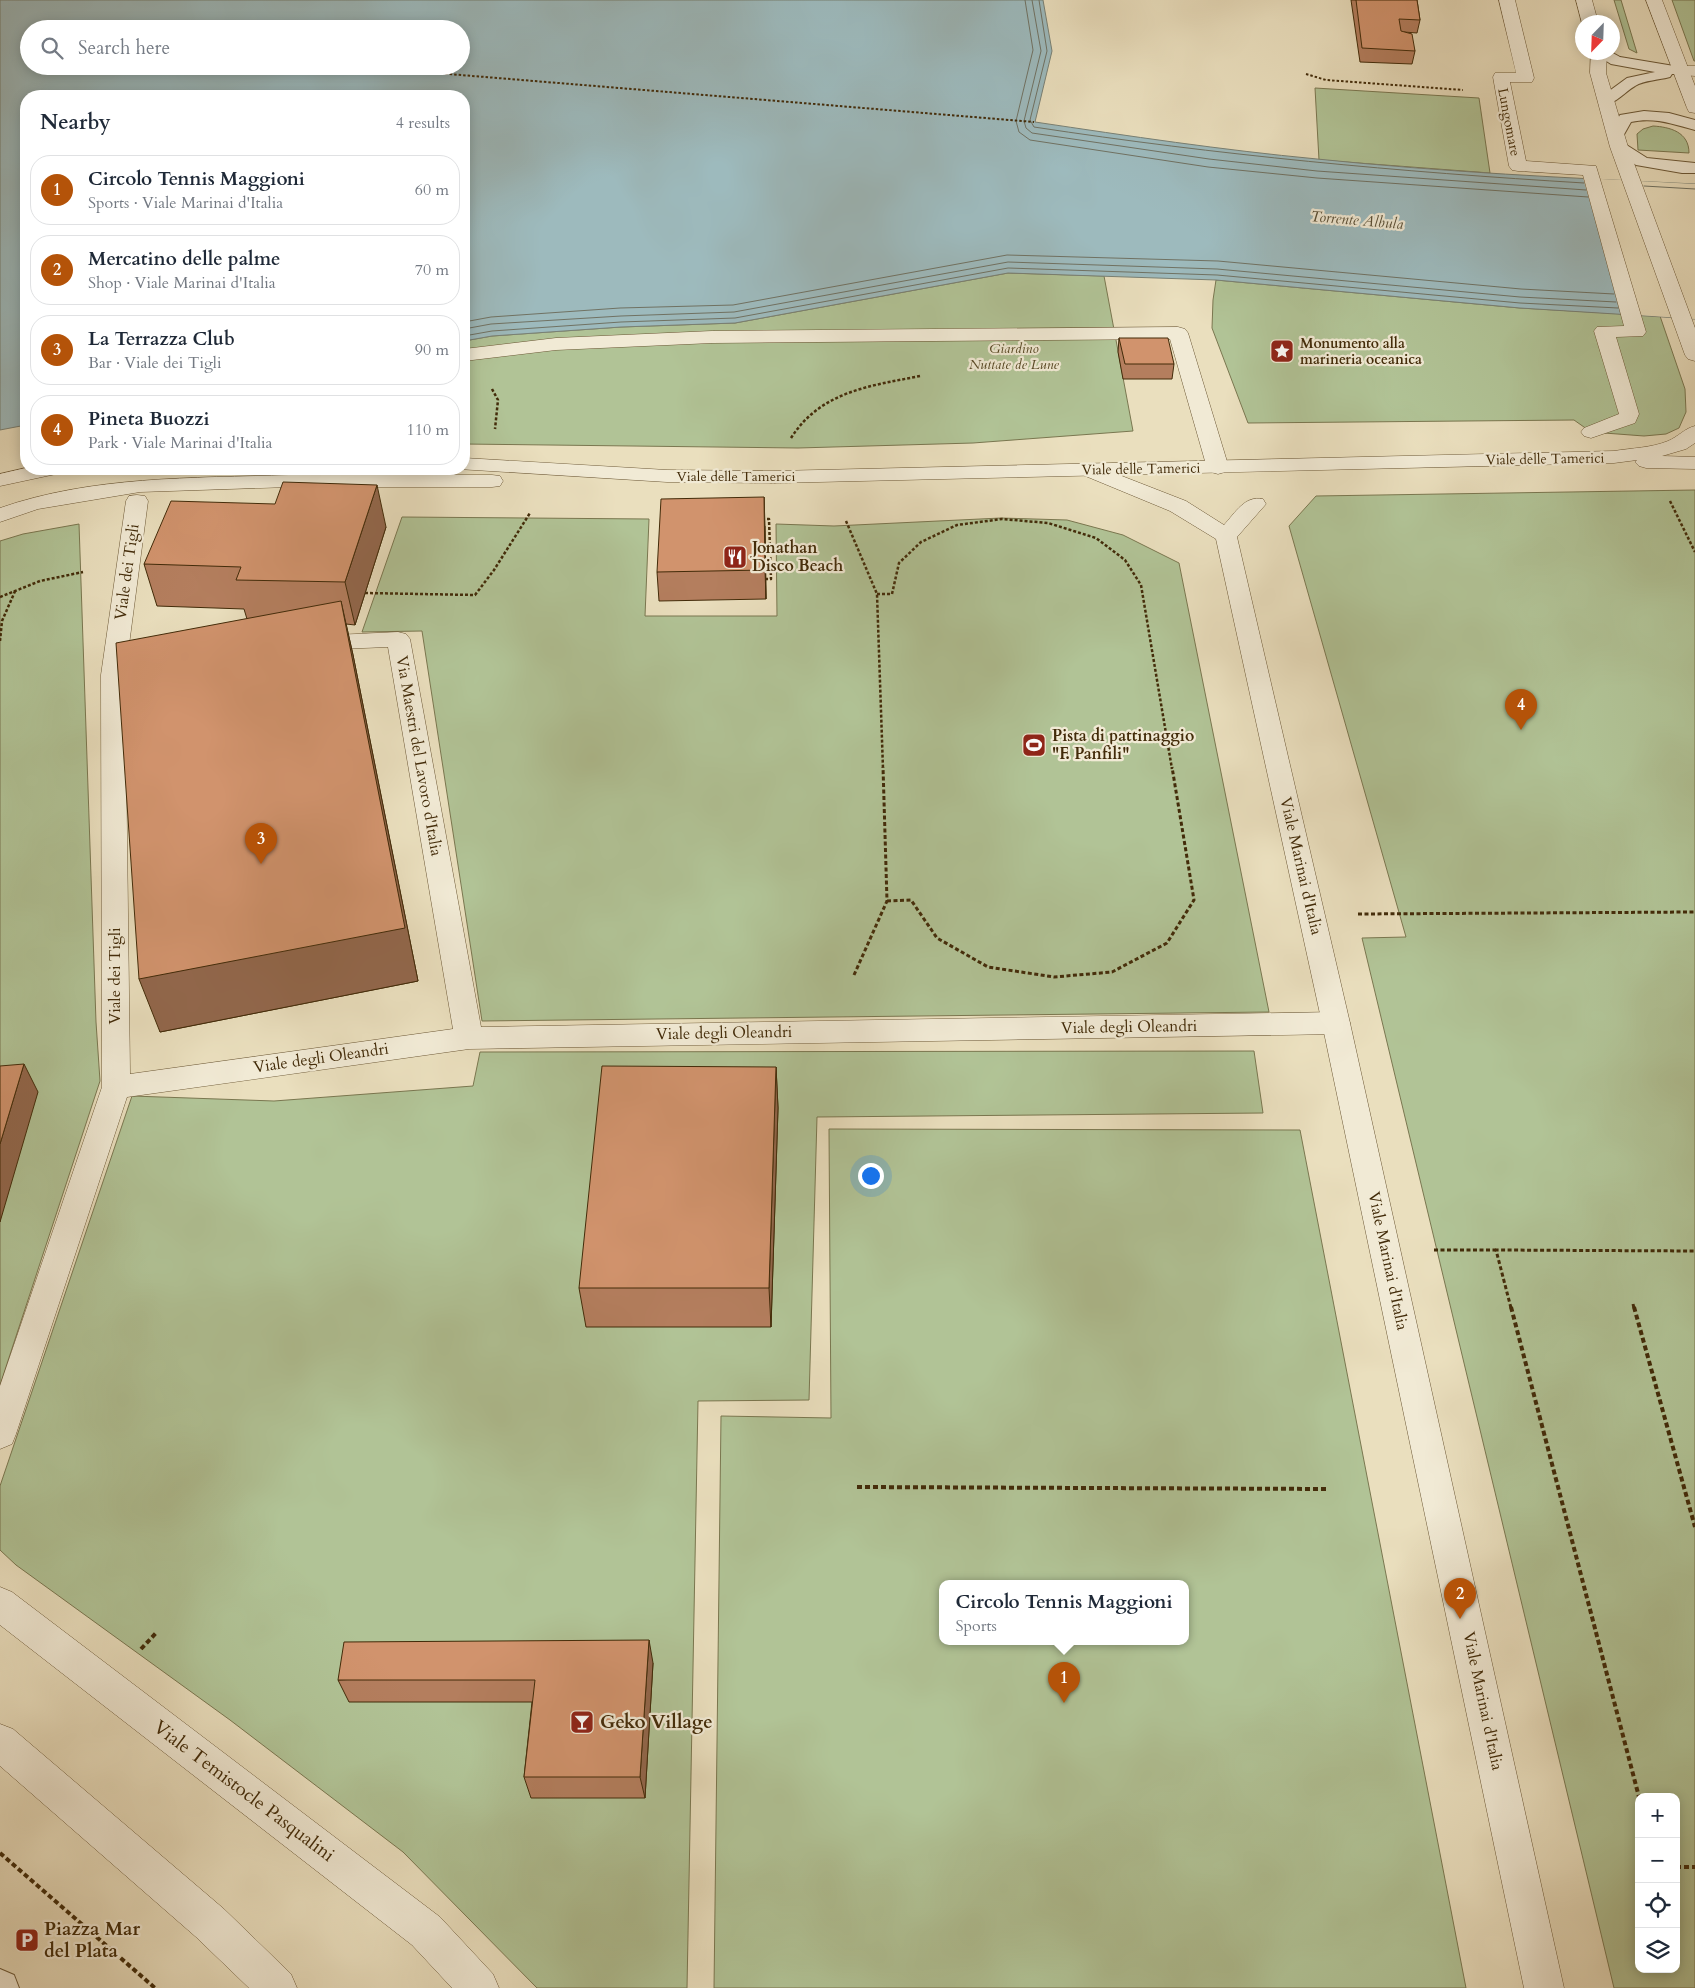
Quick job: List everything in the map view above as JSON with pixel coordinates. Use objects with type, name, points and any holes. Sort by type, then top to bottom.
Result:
[{"type":"street","name":"Lungomare","points":[[1507,0],[1526,78],[1501,77],[1518,166],[1590,170],[1636,332],[1604,331],[1628,408],[1628,419],[1591,432]]},
{"type":"street","points":[[1584,0],[1588,15]]},
{"type":"street","points":[[1654,0],[1688,71],[1695,108]]},
{"type":"street","points":[[1599,60],[1598,73],[1617,141],[1695,355]]},
{"type":"street","points":[[470,353],[556,344],[712,337],[1178,333],[1218,468]]},
{"type":"street","name":"Viale delle Tamerici","points":[[470,464],[667,476],[776,477],[1218,468],[1614,457],[1667,448],[1688,440],[1695,432]]},
{"type":"street","name":"Viale delle Tamerici","points":[[1614,457],[1657,463],[1695,463]]},
{"type":"street","points":[[1090,470],[1178,506],[1226,536],[1255,504]]},
{"type":"street","points":[[0,480],[22,475]]},
{"type":"street","name":"Viale delle Tamerici","points":[[0,515],[34,503],[140,486],[289,482],[586,482],[667,476]]},
{"type":"street","name":"Viale dei Tigli","points":[[0,1434],[116,1087],[122,673],[128,565],[137,501]]},
{"type":"street","name":"Viale Marinai d'Italia","points":[[1226,536],[1336,1023],[1544,1988]]},
{"type":"street","name":"Via Maestri del Lavoro d'Italia","points":[[289,644],[398,639],[469,1038]]},
{"type":"street","name":"Viale degli Oleandri","points":[[116,1087],[469,1038],[1336,1023]]},
{"type":"street","name":"Viale Temistocle Pasqualini","points":[[0,1604],[426,1931],[479,1988]]},
{"type":"street","points":[[0,1742],[210,1923],[277,1988]]},
{"type":"lane","points":[[1614,60],[1688,71]]},
{"type":"lane","points":[[1606,100],[1632,82],[1688,71]]},
{"type":"lane","points":[[1695,125],[1672,118],[1646,114],[1625,118],[1617,141],[1642,162],[1695,168]]},
{"type":"path","points":[[1306,74],[1326,80],[1504,92]]},
{"type":"path","points":[[460,75],[1034,122]]},
{"type":"path","points":[[788,445],[795,430],[815,409],[848,394],[922,375],[948,361],[955,347],[952,335]]},
{"type":"path","points":[[470,353],[498,400],[495,432]]},
{"type":"path","points":[[1667,496],[1695,552]]},
{"type":"path","points":[[365,593],[474,595],[494,570],[530,513]]},
{"type":"path","points":[[760,519],[769,519],[771,579],[766,579]]},
{"type":"path","points":[[877,594],[892,594],[899,563],[922,542],[957,525],[1002,519],[1048,523],[1096,538],[1125,560],[1141,584],[1194,900],[1167,943],[1112,972],[1054,977],[988,967],[937,938],[911,900],[887,900]]},
{"type":"path","points":[[846,521],[877,594],[887,900],[854,975]]},
{"type":"path","points":[[0,596],[61,575],[128,565]]},
{"type":"path","points":[[0,641],[2,621],[16,589]]},
{"type":"path","points":[[1312,914],[1695,912]]},
{"type":"path","points":[[1385,1248],[1695,1251]]},
{"type":"path","points":[[1496,1250],[1638,1793]]},
{"type":"path","points":[[1633,1304],[1695,1527]]},
{"type":"path","points":[[857,1488],[1328,1489]]},
{"type":"path","points":[[0,1853],[155,1988]]},
{"type":"path","points":[[1680,1867],[1695,1867]]},
{"type":"green space","points":[[1614,0],[1621,0],[1637,53],[1629,49]]},
{"type":"green space","points":[[1672,0],[1695,0],[1695,61],[1694,61]]},
{"type":"green space","points":[[1315,88],[1479,98],[1490,173],[1319,160]]},
{"type":"green space","points":[[1653,126],[1672,129],[1682,135],[1686,140],[1689,153],[1638,150],[1637,134],[1643,129]]},
{"type":"green space","name":"Giardino Nuttate de Lune","points":[[1008,273],[1104,276],[1133,431],[973,443],[798,448],[470,444],[470,340],[492,336],[621,327],[735,323]]},
{"type":"green space","points":[[1216,280],[1520,308],[1660,316],[1685,389],[1686,412],[1679,428],[1666,434],[1644,436],[1591,432],[1574,420],[1248,423],[1212,328]]},
{"type":"green space","points":[[1695,490],[1695,1988],[1614,1988],[1362,938],[1406,937],[1289,526],[1316,496]]},
{"type":"green space","points":[[402,517],[649,519],[645,616],[777,616],[776,524],[834,526],[1001,518],[1067,520],[1123,535],[1179,563],[1269,1012],[482,1021],[422,631],[362,632]]},
{"type":"green space","points":[[79,524],[96,1022],[100,1081],[0,1385],[0,541],[23,534]]},
{"type":"green space","points":[[1254,1051],[1263,1113],[817,1117],[809,1400],[698,1401],[687,1988],[537,1988],[403,1852],[230,1720],[16,1565],[0,1550],[0,1486],[132,1096],[274,1101],[473,1086],[480,1052]]},
{"type":"green space","points":[[829,1129],[1300,1130],[1466,1988],[714,1988],[721,1416],[831,1418]]},
{"type":"water","name":"Torrente Albula","points":[[0,0],[1043,0],[1052,51],[1035,122],[1211,147],[1364,164],[1695,184],[1695,319],[1520,308],[1216,280],[1008,273],[735,323],[621,327],[492,336],[470,340],[470,90],[20,90],[20,426],[0,430]]},
{"type":"pier","points":[[1583,178],[1695,184],[1695,319],[1623,314]]},
{"type":"building","points":[[1356,0],[1417,0],[1420,20],[1399,19],[1401,31],[1412,34],[1415,51],[1362,48]]},
{"type":"building","points":[[1119,338],[1168,338],[1174,364],[1125,364]]},
{"type":"building","points":[[283,482],[377,485],[345,582],[236,580],[241,567],[144,564],[171,501],[275,504]]},
{"type":"building","points":[[764,497],[765,570],[657,572],[661,499]]},
{"type":"building","points":[[341,601],[405,928],[139,979],[116,643]]},
{"type":"building","points":[[24,1064],[0,1144],[0,1066]]},
{"type":"building","points":[[602,1066],[776,1067],[769,1288],[579,1288]]},
{"type":"building","points":[[649,1640],[640,1777],[524,1777],[535,1680],[338,1680],[344,1642]]},
{"type":"place","name":"Monumento alla marineria oceanica","points":[[1282,351]]},
{"type":"place","name":"Jonathan Disco Beach","points":[[735,557]]},
{"type":"place","name":"Pineta Buozzi","points":[[1521,730]]},
{"type":"place","name":"Pista di pattinaggio \"F. Panfili\"","points":[[1034,745]]},
{"type":"place","name":"La Terrazza Club","points":[[261,864]]},
{"type":"place","name":"Mercatino delle palme","points":[[1460,1619]]},
{"type":"place","name":"Circolo Tennis Maggioni","points":[[1064,1703]]},
{"type":"place","name":"Geko Village","points":[[582,1722]]},
{"type":"place","name":"Piazza Mar del Plata","points":[[27,1940]]}]
